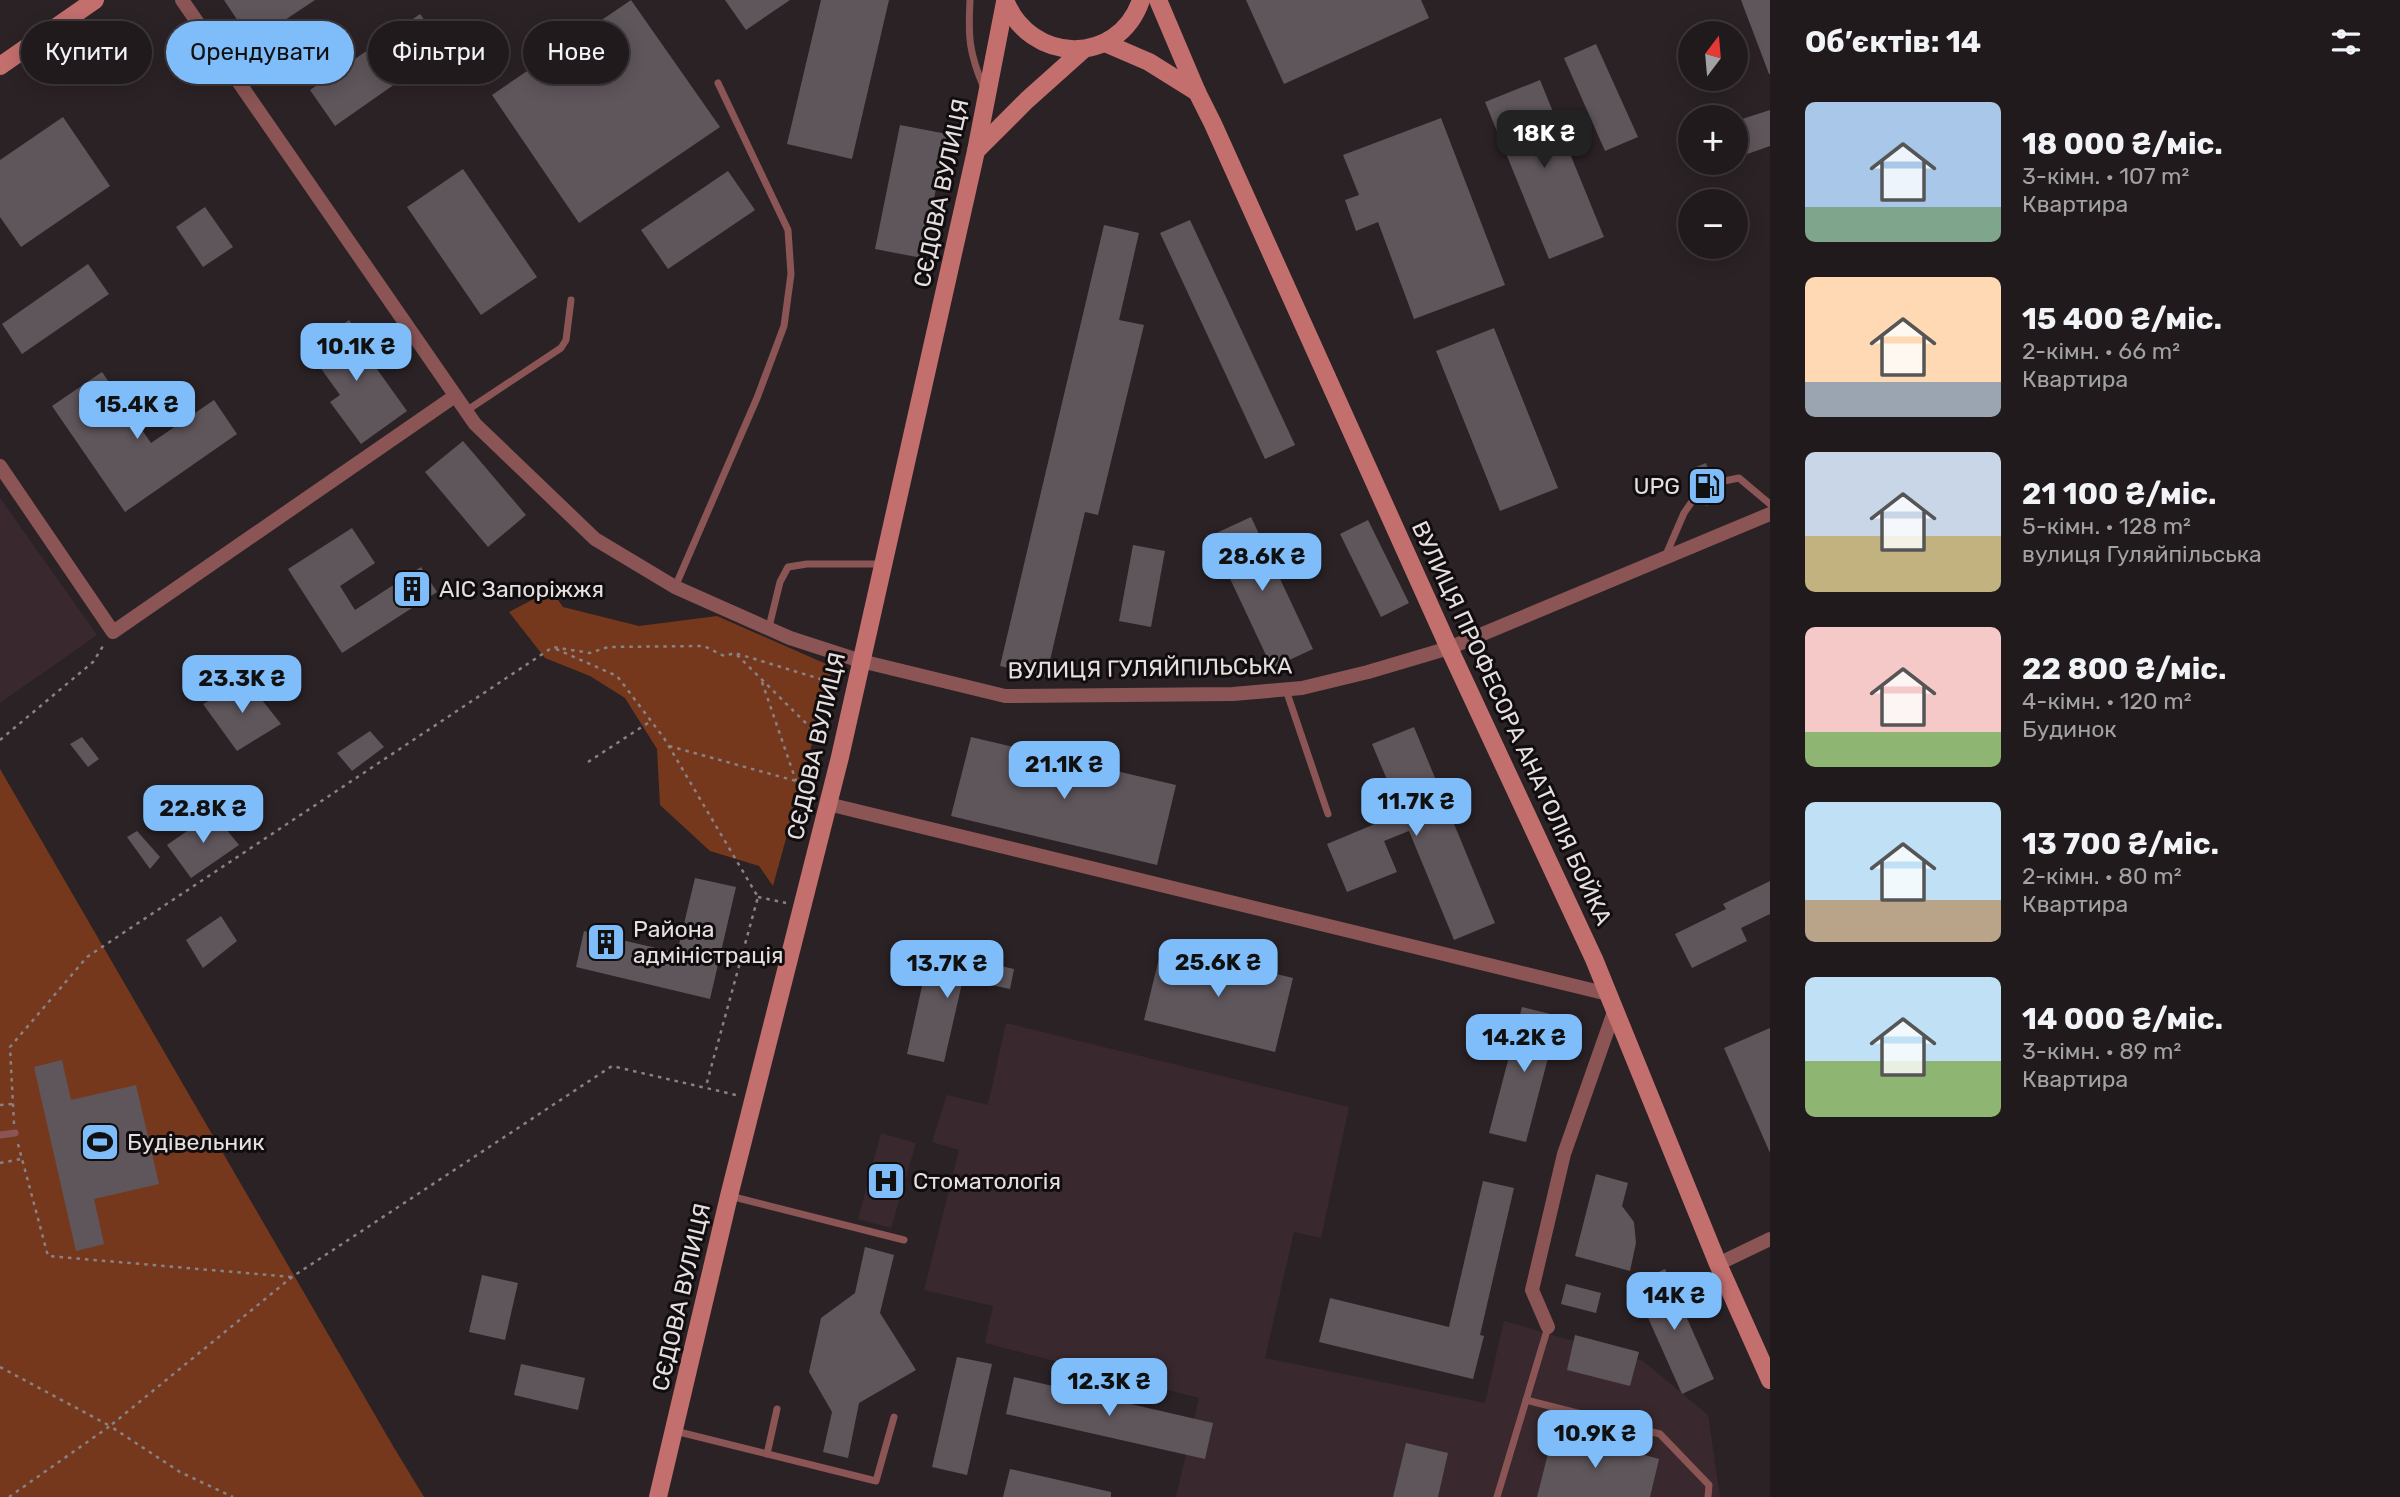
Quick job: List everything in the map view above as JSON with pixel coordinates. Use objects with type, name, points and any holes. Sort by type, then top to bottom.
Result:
[{"type":"street","points":[[0,66],[95,0]]},
{"type":"street","name":"ВУЛИЦЯ ГУЛЯЙПІЛЬСЬКА","points":[[182,0],[475,425],[595,539],[676,587],[790,638],[861,662],[1005,696],[1233,694],[1302,688],[1449,648],[1770,514]]},
{"type":"street","points":[[1005,1],[1017,24],[1036,40],[1059,49],[1084,49],[1105,43],[1124,30],[1137,12],[1141,0]]},
{"type":"street","name":"ВУЛИЦЯ ПРОФЕСОРА АНАТОЛІЯ БОЙКА","points":[[1158,0],[1196,92],[1213,124],[1611,1002],[1718,1264],[1770,1380]]},
{"type":"street","name":"СЄДОВА ВУЛИЦЯ","points":[[658,1497],[729,1196],[840,757],[976,150],[1005,1]]},
{"type":"street","points":[[1105,43],[1149,62],[1196,92]]},
{"type":"street","points":[[976,150],[1084,49]]},
{"type":"street","points":[[0,466],[113,632],[455,396]]},
{"type":"street","points":[[830,797],[1611,1002],[1564,1154],[1532,1290],[1548,1326]]},
{"type":"street","points":[[1718,1264],[1770,1239]]},
{"type":"lane","points":[[970,0],[968,42],[987,96]]},
{"type":"lane","points":[[676,587],[757,398],[784,326],[792,274],[788,230],[718,83]]},
{"type":"lane","points":[[466,411],[561,348],[566,340],[571,300]]},
{"type":"lane","points":[[1714,483],[1739,478],[1770,504]]},
{"type":"lane","points":[[1664,558],[1684,513],[1700,489]]},
{"type":"lane","points":[[769,627],[780,582],[788,567],[807,564],[883,564]]},
{"type":"lane","points":[[1285,690],[1328,814]]},
{"type":"lane","points":[[0,1135],[15,1133]]},
{"type":"lane","points":[[729,1196],[904,1240]]},
{"type":"lane","points":[[1497,1497],[1548,1326]]},
{"type":"lane","points":[[1526,1400],[1660,1434],[1709,1485],[1708,1497]]},
{"type":"lane","points":[[767,1454],[777,1409]]},
{"type":"lane","points":[[675,1431],[876,1481],[894,1418]]},
{"type":"path","points":[[0,740],[93,662],[113,632]]},
{"type":"path","points":[[292,1277],[48,1256],[15,1133],[10,1047],[87,957],[553,647],[590,653],[608,647],[704,646],[724,656],[735,653],[855,688]]},
{"type":"path","points":[[553,647],[617,676],[669,746],[758,897],[706,1088]]},
{"type":"path","points":[[735,653],[840,757]]},
{"type":"path","points":[[761,679],[796,781]]},
{"type":"path","points":[[588,762],[651,721]]},
{"type":"path","points":[[669,746],[796,781],[830,797]]},
{"type":"path","points":[[758,897],[802,906]]},
{"type":"path","points":[[9,1497],[110,1426],[292,1277],[612,1066],[753,1099]]},
{"type":"path","points":[[0,1105],[13,1104]]},
{"type":"path","points":[[0,1163],[22,1158]]},
{"type":"path","points":[[0,1367],[110,1426],[180,1472],[233,1497]]},
{"type":"shaded area","points":[[0,498],[97,635],[0,703]]},
{"type":"shaded area","points":[[551,590],[563,607],[639,626],[717,616],[833,667],[773,886],[759,866],[710,851],[660,805],[657,749],[625,698],[590,676],[545,658],[509,612]]},
{"type":"shaded area","points":[[0,769],[393,1446],[424,1497],[0,1497]]},
{"type":"shaded area","points":[[1006,1023],[1349,1107],[1321,1238],[1294,1232],[1265,1358],[1485,1403],[1504,1321],[1643,1361],[1708,1415],[1720,1497],[1176,1497],[1199,1398],[985,1343],[993,1306],[924,1290],[959,1150],[932,1142],[947,1095],[988,1105]]},
{"type":"shaded area","name":"Стоматологія","points":[[881,1133],[916,1143],[891,1228],[858,1219]]},
{"type":"building","points":[[224,0],[315,0],[284,21],[238,21]]},
{"type":"building","points":[[631,0],[720,127],[579,223],[492,95],[523,74],[523,84],[629,84],[629,21],[600,21]]},
{"type":"building","points":[[725,0],[790,0],[746,30]]},
{"type":"building","points":[[821,0],[889,0],[852,159],[787,144]]},
{"type":"building","points":[[1246,0],[1421,0],[1429,18],[1284,84]]},
{"type":"building","points":[[1741,0],[1770,0],[1770,74],[1769,74]]},
{"type":"building","points":[[420,14],[425,21],[410,21]]},
{"type":"building","points":[[1596,44],[1638,137],[1605,151],[1564,58]]},
{"type":"building","points":[[368,50],[368,84],[395,84],[335,126],[310,90],[319,84],[354,84],[354,60]]},
{"type":"building","points":[[1540,80],[1604,237],[1549,259],[1485,102]]},
{"type":"building","points":[[1770,110],[1770,146],[1748,154],[1748,117]]},
{"type":"building","points":[[63,117],[110,186],[21,247],[0,217],[0,160]]},
{"type":"building","points":[[1441,118],[1505,285],[1414,319],[1378,222],[1356,231],[1345,200],[1359,195],[1343,155]]},
{"type":"building","points":[[900,125],[947,134],[922,258],[875,249]]},
{"type":"building","points":[[463,169],[537,277],[481,315],[407,207]]},
{"type":"building","points":[[728,171],[755,210],[668,269],[641,230]]},
{"type":"building","points":[[205,207],[233,247],[203,267],[176,227]]},
{"type":"building","points":[[1190,220],[1295,445],[1265,459],[1160,233]]},
{"type":"building","points":[[1104,225],[1139,233],[1119,320],[1144,325],[1098,515],[1085,512],[1046,677],[1000,666]]},
{"type":"building","points":[[88,264],[109,294],[22,354],[2,324]]},
{"type":"building","points":[[349,320],[369,348],[364,351],[407,411],[361,444],[330,402],[340,395],[307,349]]},
{"type":"building","points":[[1494,328],[1558,488],[1500,511],[1436,351]]},
{"type":"building","points":[[102,372],[151,443],[214,400],[237,434],[125,512],[52,406]]},
{"type":"building","points":[[463,441],[526,515],[488,547],[425,472]]},
{"type":"building","name":"UPG","points":[[1706,463],[1711,478],[1708,485],[1716,489],[1721,499],[1706,506],[1703,497],[1706,488],[1697,485],[1691,469]]},
{"type":"building","points":[[1251,517],[1313,649],[1272,668],[1210,536]]},
{"type":"building","points":[[1368,520],[1409,603],[1381,617],[1340,534]]},
{"type":"building","name":"АІС Запоріжжя","points":[[352,528],[375,563],[340,586],[355,610],[421,567],[437,592],[342,653],[288,569]]},
{"type":"building","points":[[1133,545],[1165,551],[1151,627],[1119,621]]},
{"type":"building","points":[[247,681],[281,724],[237,751],[203,704]]},
{"type":"building","points":[[1414,727],[1495,923],[1454,940],[1409,831],[1384,841],[1397,872],[1347,892],[1327,844],[1401,813],[1372,744]]},
{"type":"building","points":[[370,731],[384,747],[352,771],[337,753]]},
{"type":"building","points":[[82,737],[99,759],[88,767],[70,744]]},
{"type":"building","points":[[971,737],[1176,785],[1157,865],[951,816]]},
{"type":"building","points":[[213,813],[239,845],[191,878],[167,845]]},
{"type":"building","points":[[137,831],[160,857],[150,869],[127,837]]},
{"type":"building","name":"Района адміністрація","points":[[695,878],[736,887],[710,999],[576,967],[584,931],[677,953]]},
{"type":"building","points":[[1770,881],[1770,914],[1741,928],[1747,941],[1692,968],[1675,934],[1726,909],[1723,904]]},
{"type":"building","points":[[221,916],[237,941],[203,968],[186,940]]},
{"type":"building","points":[[1162,946],[1293,978],[1275,1052],[1144,1020]]},
{"type":"building","points":[[930,950],[1014,969],[1010,989],[963,979],[944,1062],[907,1054]]},
{"type":"building","points":[[1522,1007],[1559,1016],[1526,1142],[1489,1133]]},
{"type":"building","points":[[1770,1028],[1770,1153],[1724,1048]]},
{"type":"building","name":"Будівельник","points":[[62,1060],[71,1100],[136,1085],[159,1184],[94,1199],[104,1244],[76,1251],[34,1067]]},
{"type":"building","points":[[1596,1174],[1628,1183],[1622,1206],[1634,1222],[1636,1243],[1630,1271],[1575,1256]]},
{"type":"building","points":[[1483,1181],[1514,1188],[1480,1335],[1484,1336],[1473,1379],[1319,1342],[1330,1298],[1449,1327]]},
{"type":"building","points":[[865,1247],[894,1255],[880,1313],[916,1370],[859,1403],[848,1458],[823,1452],[832,1412],[809,1372],[821,1318],[855,1293]]},
{"type":"building","points":[[1665,1269],[1714,1379],[1682,1394],[1633,1284]]},
{"type":"building","points":[[482,1275],[518,1283],[505,1340],[469,1332]]},
{"type":"building","points":[[1566,1284],[1601,1293],[1596,1313],[1561,1304]]},
{"type":"building","points":[[1575,1335],[1639,1352],[1630,1386],[1567,1370]]},
{"type":"building","points":[[957,1357],[992,1364],[967,1475],[932,1467]]},
{"type":"building","points":[[521,1364],[585,1378],[578,1410],[514,1395]]},
{"type":"building","points":[[1014,1377],[1213,1423],[1205,1459],[1006,1414]]},
{"type":"building","points":[[1554,1430],[1659,1459],[1650,1497],[1537,1497]]},
{"type":"building","points":[[1406,1443],[1448,1453],[1438,1497],[1393,1497]]},
{"type":"building","points":[[1010,1469],[1111,1492],[1111,1497],[1003,1497]]},
{"type":"place","name":"UPG","points":[[1707,486]]},
{"type":"place","name":"АІС Запоріжжя","points":[[412,589]]},
{"type":"place","name":"Района адміністрація","points":[[606,942]]},
{"type":"place","name":"Будівельник","points":[[100,1142]]},
{"type":"place","name":"Стоматологія","points":[[886,1181]]}]
